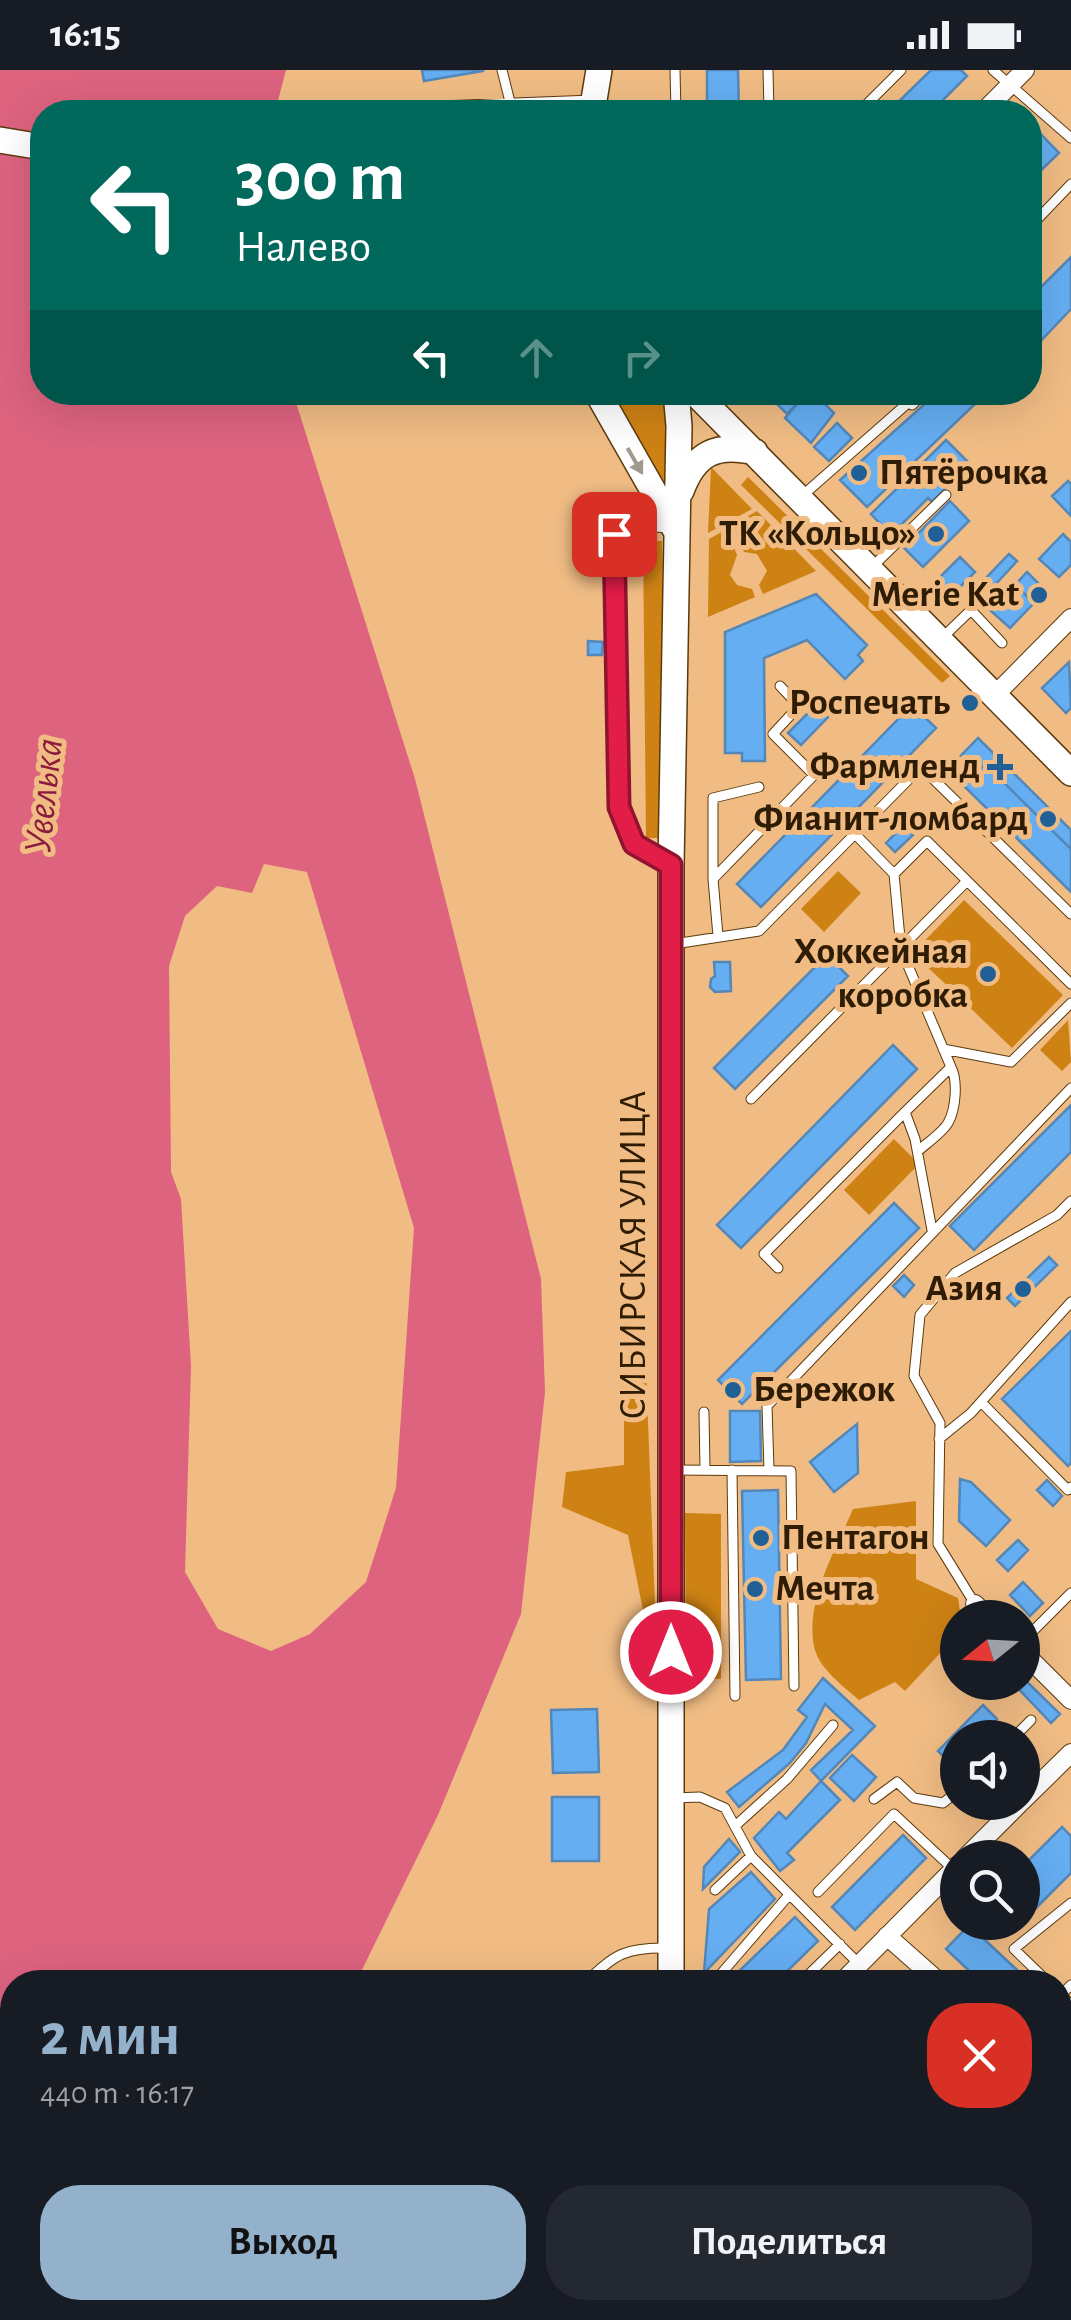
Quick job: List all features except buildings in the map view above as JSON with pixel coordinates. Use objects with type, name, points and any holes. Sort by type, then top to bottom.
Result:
[{"type":"street","points":[[597,100],[599,70]]},
{"type":"street","points":[[994,100],[1025,70]]},
{"type":"street","points":[[0,140],[30,146]]},
{"type":"street","points":[[604,405],[675,528]]},
{"type":"street","name":"СИБИРСКАЯ УЛИЦА","points":[[671,1970],[671,865],[677,405]]},
{"type":"street","points":[[707,405],[1071,773]]},
{"type":"street","points":[[717,405],[720,419]]},
{"type":"street","name":"СИБИРСКАЯ УЛИЦА","points":[[677,500],[695,462],[707,454],[722,448],[755,452]]},
{"type":"street","points":[[994,696],[1071,618]]},
{"type":"street","points":[[1040,1670],[1071,1700]]},
{"type":"street","points":[[1040,1781],[1071,1753]]},
{"type":"street","points":[[981,1840],[999,1820]]},
{"type":"street","points":[[854,1970],[940,1883]]},
{"type":"street","points":[[887,1936],[925,1970]]},
{"type":"lane","points":[[502,70],[510,100]]},
{"type":"lane","points":[[675,70],[676,100]]},
{"type":"lane","points":[[768,70],[769,100]]},
{"type":"lane","points":[[871,100],[901,70]]},
{"type":"lane","points":[[993,70],[1029,100]]},
{"type":"lane","points":[[1042,112],[1071,138]]},
{"type":"lane","points":[[1042,214],[1071,184]]},
{"type":"lane","points":[[800,498],[906,405]]},
{"type":"lane","points":[[869,570],[946,494]]},
{"type":"lane","points":[[671,865],[634,844],[619,807],[614,534],[640,526],[675,528]]},
{"type":"lane","points":[[939,640],[971,610],[1002,644]]},
{"type":"lane","points":[[714,879],[814,776],[773,734],[798,706],[780,686]]},
{"type":"lane","points":[[672,944],[759,931],[921,766],[1071,914]]},
{"type":"lane","points":[[718,936],[713,798],[759,787]]},
{"type":"lane","points":[[855,834],[894,874],[901,949],[955,1076],[948,1123],[918,1151]]},
{"type":"lane","points":[[894,874],[927,841],[1071,984]]},
{"type":"lane","points":[[750,1100],[967,880]]},
{"type":"lane","points":[[944,1049],[1011,1062],[1071,1002]]},
{"type":"lane","points":[[778,1268],[764,1254],[951,1067]]},
{"type":"lane","points":[[769,1470],[767,1406],[1071,1088]]},
{"type":"lane","points":[[906,1112],[918,1151],[932,1230]]},
{"type":"lane","points":[[975,1600],[938,1544],[940,1423],[914,1376],[920,1315],[955,1273],[1057,1215],[1071,1201]]},
{"type":"lane","points":[[939,1440],[981,1402],[1071,1302]]},
{"type":"lane","points":[[981,1402],[1068,1490],[1071,1487]]},
{"type":"lane","points":[[704,1412],[705,1470]]},
{"type":"lane","points":[[671,1470],[791,1471],[794,1686]]},
{"type":"lane","points":[[732,1470],[735,1696]]},
{"type":"lane","points":[[1040,1624],[1071,1593]]},
{"type":"lane","points":[[735,1826],[787,1779],[833,1725]]},
{"type":"lane","points":[[874,1798],[896,1782],[914,1798],[940,1802]]},
{"type":"lane","points":[[672,1798],[700,1797],[725,1808],[751,1856],[860,1964]]},
{"type":"lane","points":[[818,1892],[894,1814],[940,1849]]},
{"type":"lane","points":[[715,1890],[751,1856]]},
{"type":"lane","points":[[724,1970],[788,1895]]},
{"type":"lane","points":[[1036,1970],[1014,1949],[1071,1903]]},
{"type":"lane","points":[[814,1970],[840,1944]]},
{"type":"lane","points":[[598,1970],[614,1955],[642,1948],[671,1948]]},
{"type":"shaded area","points":[[613,405],[673,405],[672,500]]},
{"type":"shaded area","points":[[711,467],[752,509],[708,533]]},
{"type":"shaded area","points":[[748,477],[950,676],[942,683],[741,485]]},
{"type":"shaded area","points":[[757,511],[816,571],[763,594],[759,585],[767,571],[757,554],[744,552],[732,525]]},
{"type":"shaded area","points":[[727,529],[737,555],[730,575],[737,585],[752,589],[755,597],[708,617],[709,539]]},
{"type":"shaded area","points":[[643,541],[662,541],[665,838],[646,838]]},
{"type":"shaded area","points":[[838,871],[861,893],[824,932],[801,909]]},
{"type":"shaded area","name":"Хоккейная коробка","points":[[964,900],[1063,995],[1012,1048],[913,953]]},
{"type":"shaded area","points":[[1068,1020],[1071,1062],[1062,1071],[1040,1050]]},
{"type":"shaded area","points":[[894,1139],[919,1164],[869,1215],[844,1190]]},
{"type":"shaded area","points":[[646,1368],[656,1632],[646,1625],[628,1535],[562,1507],[566,1472],[624,1465],[624,1375]]},
{"type":"shaded area","points":[[916,1501],[916,1579],[958,1600],[940,1600],[940,1653],[905,1691],[895,1682],[859,1700],[820,1662],[812,1629],[818,1593],[853,1509]]},
{"type":"shaded area","points":[[685,1513],[721,1514],[721,1679],[686,1679]]},
{"type":"water","name":"Увелька","points":[[0,70],[286,70],[278,100],[30,100],[30,405],[297,405],[415,779],[541,1279],[545,1392],[521,1614],[438,1815],[362,1970],[0,1970]],"holes":[[[264,864],[307,872],[414,1228],[396,1488],[366,1582],[310,1634],[271,1651],[218,1629],[185,1572],[191,1366],[181,1199],[171,1172],[169,966],[185,916],[217,886],[252,893]]]},
{"type":"place","name":"Пятёрочка","points":[[859,473]]},
{"type":"place","name":"ТК «Кольцо»","points":[[936,534]]},
{"type":"place","name":"Merie Kat","points":[[1039,595]]},
{"type":"place","name":"Роспечать","points":[[970,703]]},
{"type":"place","name":"Фармленд","points":[[1000,767]]},
{"type":"place","name":"Фианит-ломбард","points":[[1048,819]]},
{"type":"place","name":"Хоккейная коробка","points":[[988,974]]},
{"type":"place","name":"Азия","points":[[1023,1289]]},
{"type":"place","name":"Бережок","points":[[733,1390]]},
{"type":"place","name":"Пентагон","points":[[761,1538]]},
{"type":"place","name":"Мечта","points":[[755,1589]]},
{"type":"route","points":[[614,534],[619,807],[634,844],[671,865],[671,1652]]}]
